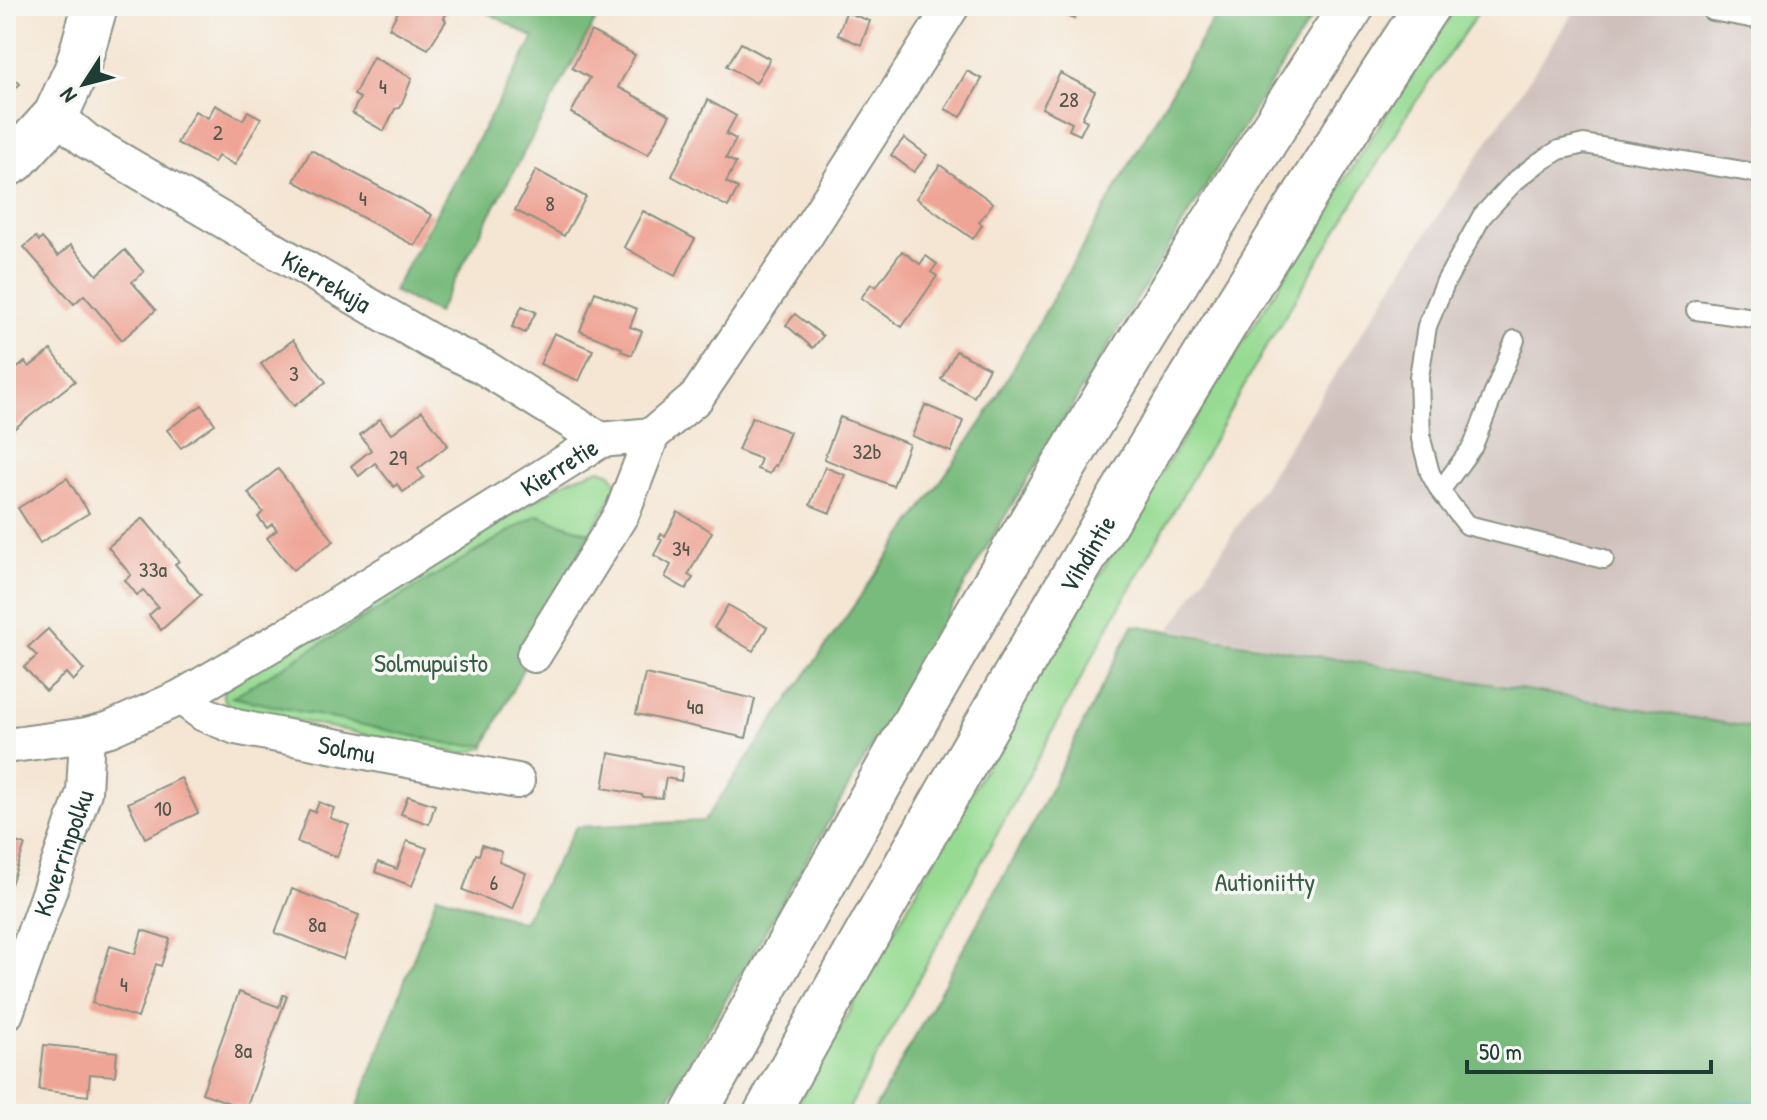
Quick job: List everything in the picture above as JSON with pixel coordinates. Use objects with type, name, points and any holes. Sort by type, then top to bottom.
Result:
[{"type":"main road","points":[[6,165],[15,160],[56,115],[77,69],[95,6]]},
{"type":"main road","points":[[694,1114],[882,778],[1036,512],[1187,264],[1352,6]]},
{"type":"main road","name":"Vihdintie","points":[[766,1114],[938,806],[1092,544],[1427,6]]},
{"type":"street","points":[[534,655],[622,513],[652,435],[696,398],[806,235],[952,6]]},
{"type":"street","name":"Kierrekuja","points":[[56,115],[87,141],[432,342],[482,366],[601,440]]},
{"type":"street","name":"Kierretie","points":[[6,746],[110,729],[181,697],[323,614],[601,440],[652,435]]},
{"type":"street","name":"Solmu","points":[[181,697],[204,714],[236,727],[517,781]]},
{"type":"street","name":"Koverrinpolku","points":[[6,1013],[84,792],[87,735]]},
{"type":"lane","points":[[1712,11],[1761,20]]},
{"type":"lane","points":[[1604,559],[1467,525],[1440,491],[1430,473],[1421,439],[1419,377],[1427,326],[1446,281],[1482,216],[1515,181],[1559,150],[1584,144],[1761,174]]},
{"type":"lane","points":[[1696,310],[1761,319]]},
{"type":"lane","points":[[1440,491],[1473,446],[1515,340]]},
{"type":"shaded area","points":[[1578,6],[1761,6],[1761,729],[1171,629],[1423,238]]},
{"type":"green space","points":[[476,6],[680,6],[673,11],[600,12],[437,313],[393,291],[534,38]]},
{"type":"green space","points":[[1225,6],[1319,6],[990,541],[660,1114],[355,1114],[437,895],[523,922],[576,827],[704,821],[984,419],[1211,22]]},
{"type":"green space","points":[[1454,6],[1483,6],[1408,113],[1262,354],[1114,617],[846,1114],[792,1114],[1002,738],[1138,510]]},
{"type":"green space","name":"Solmupuisto","points":[[600,469],[611,473],[616,482],[614,494],[520,648],[528,657],[484,748],[462,754],[230,707],[223,698],[223,689],[569,480]]},
{"type":"green space","name":"Solmupuisto","points":[[537,515],[590,533],[485,745],[456,745],[232,697]]},
{"type":"green space","name":"Autioniitty","points":[[1133,625],[1761,729],[1761,1114],[872,1114],[1034,821]]},
{"type":"building","points":[[401,6],[450,6],[444,18],[446,21],[428,49],[389,28]]},
{"type":"building","points":[[1054,6],[1080,6],[1074,19],[1053,10]]},
{"type":"building","points":[[846,12],[870,21],[861,45],[838,35]]},
{"type":"building","points":[[591,31],[635,55],[618,87],[670,115],[648,155],[571,113],[590,78],[572,68]]},
{"type":"building","points":[[741,43],[770,59],[756,83],[727,66]]},
{"type":"building","points":[[373,57],[412,78],[400,108],[395,109],[384,131],[352,113],[360,98],[354,95]]},
{"type":"building","points":[[6,70],[20,84],[6,98]]},
{"type":"building","points":[[967,71],[982,79],[961,117],[945,109]]},
{"type":"building","points":[[1060,73],[1095,91],[1082,118],[1087,121],[1080,135],[1069,130],[1072,123],[1042,108]]},
{"type":"building","points":[[708,100],[736,116],[726,134],[736,139],[726,158],[736,163],[726,182],[738,188],[728,207],[672,176]]},
{"type":"building","points":[[215,105],[243,120],[248,111],[261,118],[235,165],[218,156],[214,163],[177,143],[195,111],[208,118]]},
{"type":"building","points":[[904,138],[927,155],[914,172],[891,155]]},
{"type":"building","points":[[311,150],[432,215],[415,246],[294,181]]},
{"type":"building","points":[[940,165],[993,203],[979,222],[982,225],[973,239],[916,198]]},
{"type":"building","points":[[536,170],[586,197],[564,236],[515,210]]},
{"type":"building","points":[[643,211],[695,239],[675,276],[624,247]]},
{"type":"building","points":[[36,237],[39,241],[42,238],[58,256],[71,245],[97,275],[125,250],[144,272],[132,282],[156,310],[122,340],[84,295],[74,304],[24,247]]},
{"type":"building","points":[[902,251],[920,264],[926,256],[937,264],[931,272],[937,276],[902,327],[861,298],[871,284],[876,287]]},
{"type":"building","points":[[595,292],[637,309],[630,327],[642,331],[632,355],[580,331]]},
{"type":"building","points":[[522,306],[536,312],[525,333],[512,327]]},
{"type":"building","points":[[795,314],[823,336],[813,348],[786,325]]},
{"type":"building","points":[[554,333],[593,350],[579,381],[540,364]]},
{"type":"building","points":[[293,340],[326,382],[294,406],[261,364]]},
{"type":"building","points":[[51,350],[75,381],[6,435],[6,377],[25,362],[29,367]]},
{"type":"building","points":[[956,351],[989,368],[974,397],[941,379]]},
{"type":"building","points":[[202,405],[215,424],[181,448],[167,430]]},
{"type":"building","points":[[925,405],[963,421],[951,452],[912,436]]},
{"type":"building","points":[[422,411],[448,445],[418,469],[424,477],[403,492],[397,484],[394,487],[375,463],[359,476],[351,466],[371,450],[360,435],[380,419],[391,434]]},
{"type":"building","points":[[752,417],[790,432],[770,474],[757,469],[761,459],[738,450]]},
{"type":"building","points":[[840,417],[909,444],[893,486],[824,459]]},
{"type":"building","points":[[825,467],[845,475],[830,513],[810,505]]},
{"type":"building","points":[[278,469],[334,541],[293,570],[267,538],[277,530],[272,524],[267,528],[258,517],[263,512],[248,493]]},
{"type":"building","points":[[67,478],[89,513],[40,543],[18,508]]},
{"type":"building","points":[[678,512],[712,532],[688,575],[693,578],[686,589],[665,577],[671,565],[654,555],[662,540],[659,538],[661,534],[665,536]]},
{"type":"building","points":[[143,518],[179,561],[175,564],[201,595],[161,630],[149,615],[158,607],[143,590],[137,595],[125,580],[131,575],[108,547]]},
{"type":"building","points":[[728,605],[767,627],[753,651],[714,628]]},
{"type":"building","points":[[48,629],[84,670],[73,681],[66,673],[46,691],[24,667],[37,656],[28,647]]},
{"type":"building","points":[[645,674],[755,699],[746,738],[636,714]]},
{"type":"building","points":[[609,753],[683,767],[681,781],[666,778],[662,798],[603,788]]},
{"type":"building","points":[[181,778],[198,813],[145,838],[128,803]]},
{"type":"building","points":[[408,796],[435,805],[429,824],[401,814]]},
{"type":"building","points":[[319,802],[334,808],[330,818],[349,825],[337,857],[297,842],[309,810],[315,812]]},
{"type":"building","points":[[6,839],[25,845],[6,898]]},
{"type":"building","points":[[407,841],[427,848],[412,886],[375,872],[378,862],[397,869]]},
{"type":"building","points":[[482,845],[502,852],[499,862],[526,873],[512,909],[463,890]]},
{"type":"building","points":[[292,889],[359,915],[343,959],[275,933]]},
{"type":"building","points":[[142,930],[170,939],[161,966],[156,964],[138,1018],[92,1003],[110,946],[135,954]]},
{"type":"building","points":[[239,992],[279,1007],[283,995],[287,996],[246,1109],[202,1093]]},
{"type":"building","points":[[44,1045],[117,1052],[115,1076],[90,1074],[88,1096],[39,1090]]},
{"type":"waterway","points":[[1621,1114],[1630,1111],[1761,1105]]}]
